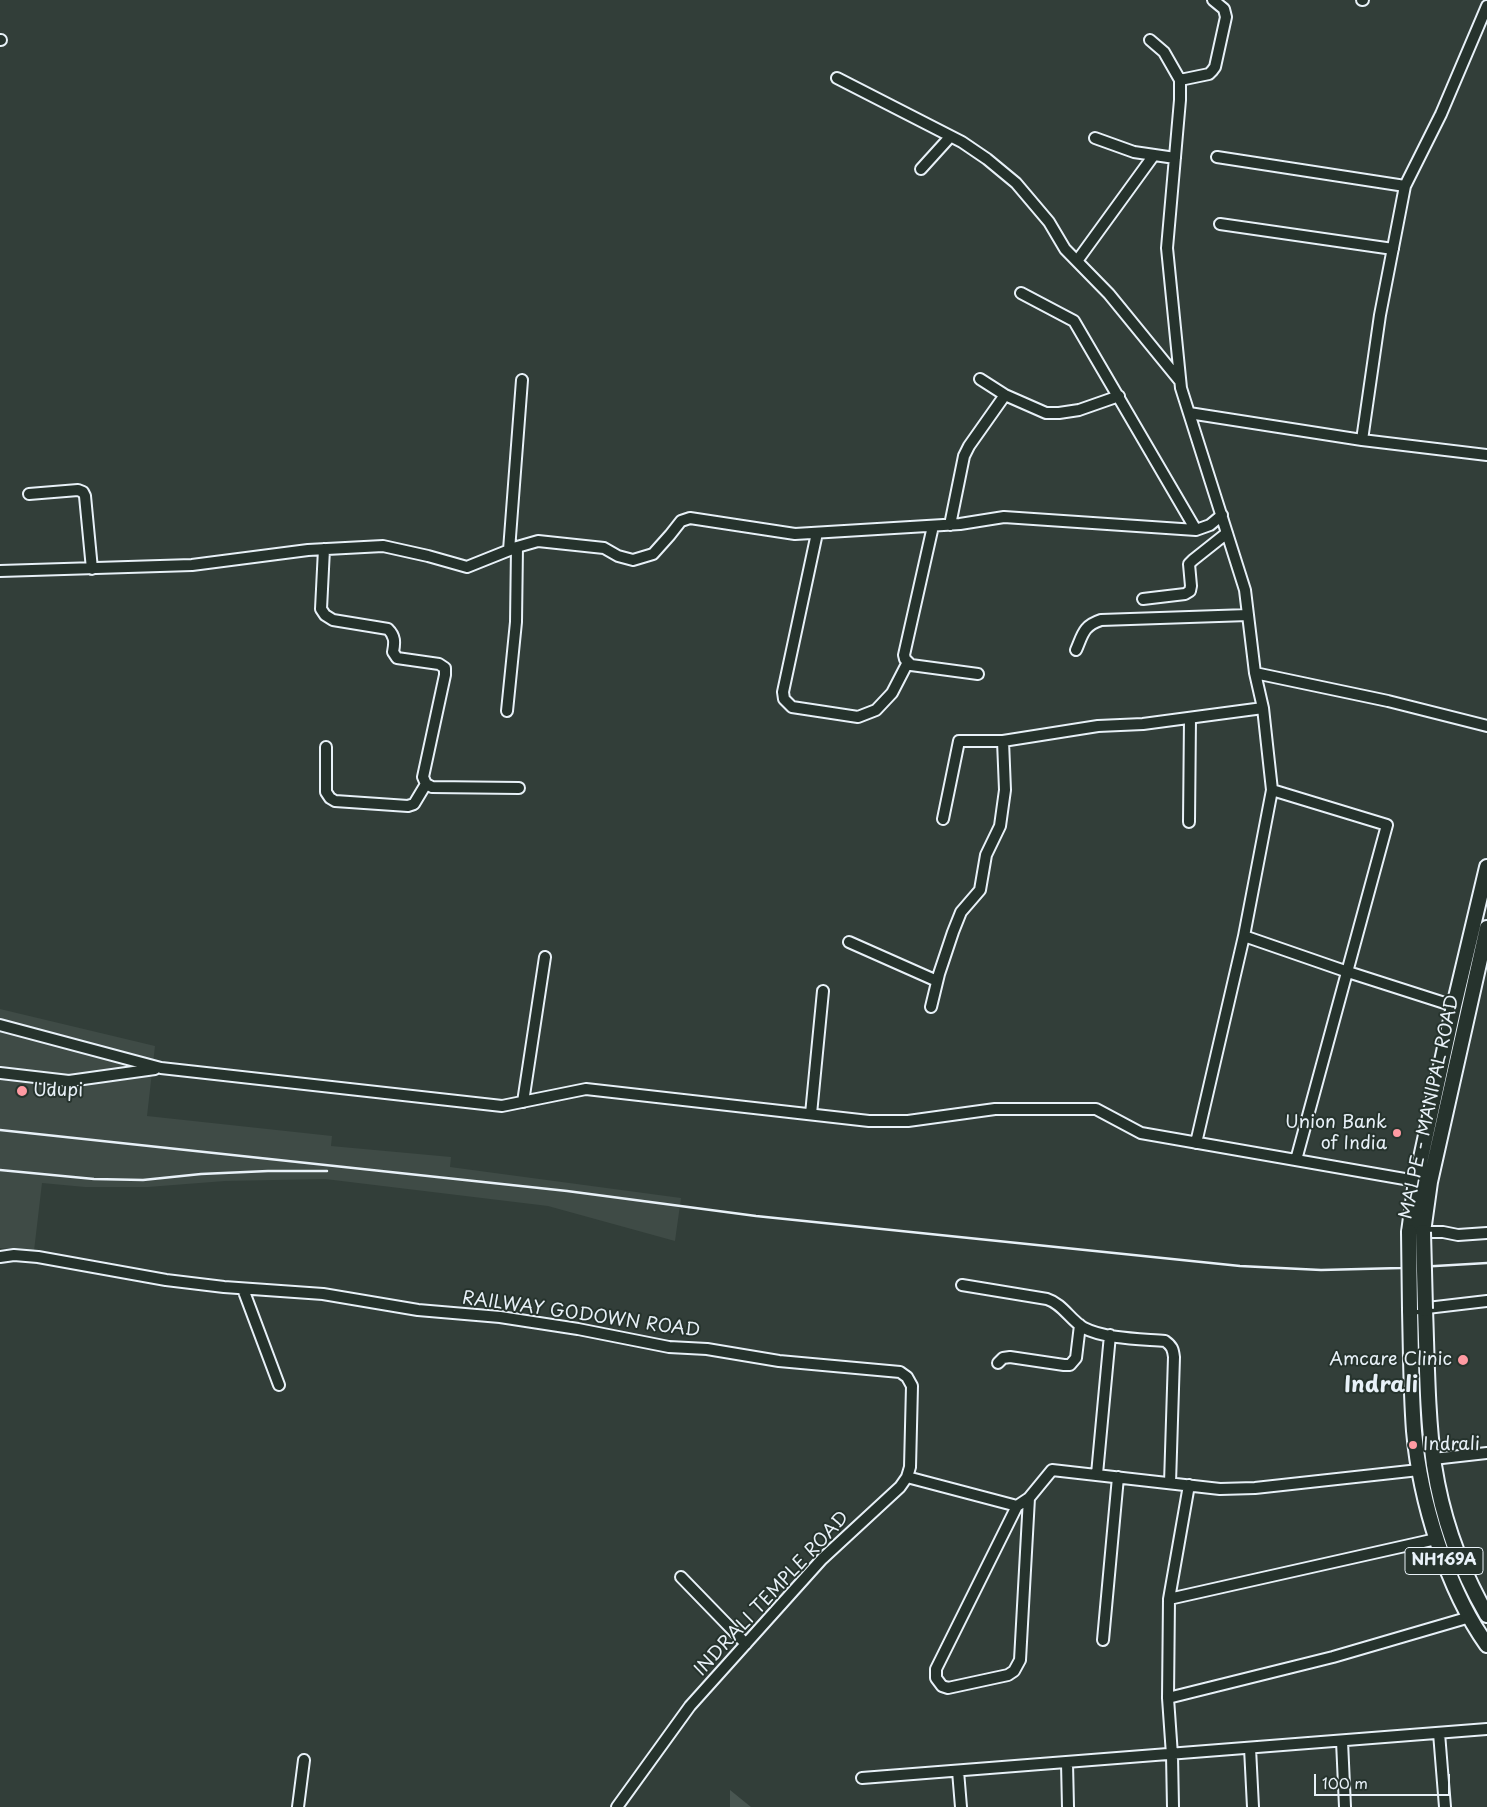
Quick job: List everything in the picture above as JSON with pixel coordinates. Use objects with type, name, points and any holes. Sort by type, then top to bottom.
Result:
[{"type":"highway","name":"MALPE - MANIPAL ROAD","points":[[1416,1181],[1454,1006],[1487,867]]},
{"type":"highway","name":"MALPE - MANIPAL ROAD","points":[[1487,928],[1430,1182],[1416,1232],[1425,1309],[1428,1404],[1433,1459],[1452,1537],[1466,1574],[1487,1615]]},
{"type":"highway","name":"NH169A","points":[[1416,1181],[1416,1232],[1410,1310],[1414,1422],[1419,1470],[1436,1540],[1452,1581],[1487,1645]]},
{"type":"highway","points":[[1452,1581],[1466,1574]]},
{"type":"street","points":[[1180,80],[1209,74],[1215,67],[1226,17],[1224,9],[1213,0]]},
{"type":"street","points":[[1362,440],[1380,316],[1405,186],[1440,114],[1487,6]]},
{"type":"street","points":[[1150,40],[1164,52],[1180,80],[1180,100],[1167,248],[1180,381],[1245,590],[1255,673],[1263,708],[1272,790],[1244,936],[1196,1143]]},
{"type":"street","points":[[837,78],[950,138],[962,142],[1016,183],[1049,222],[1065,249],[1109,294],[1180,381]]},
{"type":"street","points":[[921,169],[950,138]]},
{"type":"street","points":[[1095,138],[1124,150],[1175,158]]},
{"type":"street","points":[[1077,261],[1154,155]]},
{"type":"street","points":[[1217,157],[1405,186]]},
{"type":"street","points":[[1220,224],[1393,250]]},
{"type":"street","points":[[1021,293],[1074,321],[1196,530]]},
{"type":"street","points":[[507,711],[516,622],[513,549],[522,380]]},
{"type":"street","points":[[980,380],[1005,396],[1046,413],[1079,410],[1119,396]]},
{"type":"street","points":[[950,525],[964,456],[969,446],[1005,396]]},
{"type":"street","points":[[1189,413],[1362,440],[1487,455]]},
{"type":"street","points":[[29,494],[78,490],[83,492],[85,496],[92,569]]},
{"type":"street","points":[[0,572],[192,565],[324,549],[384,546],[468,567],[538,541],[604,548],[618,556],[633,560],[653,554],[681,521],[690,518],[795,534],[950,525],[1004,516],[1196,530],[1210,525],[1222,515]]},
{"type":"street","points":[[933,526],[904,655],[911,665],[978,674]]},
{"type":"street","points":[[817,532],[783,692],[784,699],[792,707],[858,717],[876,710],[884,702],[892,693],[908,662]]},
{"type":"street","points":[[1143,599],[1185,594],[1190,591],[1189,564],[1227,533]]},
{"type":"street","points":[[324,549],[321,609],[325,615],[333,620],[388,629],[395,641],[393,652],[397,658],[439,664],[445,668],[423,777],[426,784],[432,787],[519,788]]},
{"type":"street","points":[[1076,650],[1085,628],[1101,620],[1248,615]]},
{"type":"street","points":[[1255,673],[1388,701],[1487,726]]},
{"type":"street","points":[[943,819],[959,741],[1003,740],[1098,726],[1143,724],[1263,708]]},
{"type":"street","points":[[1189,822],[1190,718]]},
{"type":"street","points":[[931,1007],[937,981],[953,932],[961,912],[980,890],[986,855],[1000,826],[1005,790],[1003,740]]},
{"type":"street","points":[[326,747],[326,792],[335,801],[408,806],[414,804],[426,784]]},
{"type":"street","points":[[1272,790],[1387,825],[1296,1160]]},
{"type":"street","points":[[1244,936],[1454,1006]]},
{"type":"street","points":[[849,942],[937,981]]},
{"type":"street","points":[[523,1102],[545,957]]},
{"type":"street","points":[[811,1114],[824,991]]},
{"type":"street","points":[[0,1025],[162,1068],[502,1106],[586,1089],[869,1121],[908,1122],[995,1109],[1096,1109],[1140,1133],[1416,1181]]},
{"type":"street","points":[[0,1073],[69,1081],[162,1068]]},
{"type":"street","points":[[1416,1232],[1443,1232],[1458,1235],[1487,1233]]},
{"type":"street","name":"RAILWAY GODOWN ROAD","points":[[0,1257],[14,1255],[38,1257],[166,1280],[242,1289],[323,1294],[418,1310],[500,1317],[578,1329],[669,1347],[707,1349],[779,1361],[900,1372],[908,1377],[912,1386],[910,1467],[907,1477]]},
{"type":"street","points":[[962,1285],[1055,1301],[1086,1329],[1110,1336],[1165,1341],[1173,1350],[1170,1483]]},
{"type":"street","points":[[242,1289],[279,1385]]},
{"type":"street","points":[[1410,1310],[1487,1301]]},
{"type":"street","points":[[998,1362],[1010,1356],[1070,1365],[1076,1358],[1080,1325]]},
{"type":"street","points":[[1097,1474],[1110,1336]]},
{"type":"street","points":[[1433,1459],[1487,1454]]},
{"type":"street","points":[[1029,1498],[1020,1660],[1018,1666],[1008,1675],[948,1688],[942,1686],[936,1678],[936,1669],[1017,1506],[1029,1498],[1052,1470],[1220,1489],[1255,1488],[1419,1470]]},
{"type":"street","points":[[907,1477],[1017,1506]]},
{"type":"street","name":"INDRALI TEMPLE ROAD","points":[[617,1807],[690,1706],[822,1559],[900,1487],[907,1477]]},
{"type":"street","points":[[1103,1640],[1118,1477]]},
{"type":"street","points":[[1173,1807],[1168,1698],[1169,1599],[1189,1485]]},
{"type":"street","points":[[1169,1599],[1436,1540]]},
{"type":"street","points":[[681,1577],[746,1644]]},
{"type":"street","points":[[1168,1698],[1334,1657],[1470,1617]]},
{"type":"street","points":[[862,1778],[1172,1755],[1487,1728]]},
{"type":"street","points":[[1439,1732],[1445,1807]]},
{"type":"street","points":[[1342,1741],[1345,1807]]},
{"type":"street","points":[[1250,1748],[1253,1807]]},
{"type":"street","points":[[298,1807],[304,1760]]},
{"type":"street","points":[[1067,1762],[1068,1807]]},
{"type":"street","points":[[958,1771],[960,1807]]},
{"type":"shaded area","points":[[0,1009],[155,1046],[147,1116],[332,1136],[331,1146],[451,1157],[450,1167],[681,1198],[675,1241],[548,1206],[325,1179],[225,1181],[148,1187],[85,1187],[42,1183],[34,1251],[0,1248]]},
{"type":"shaded area","points":[[730,1790],[751,1807],[730,1807]]},
{"type":"railway","points":[[0,1130],[567,1191],[756,1216],[1240,1266],[1321,1270],[1487,1263]]},
{"type":"railway","points":[[0,1170],[94,1179],[143,1180],[201,1174],[327,1171]]},
{"type":"place","name":"Udupi","points":[[22,1091]]},
{"type":"place","name":"Union Bank of India","points":[[1397,1133]]},
{"type":"place","name":"Amcare Clinic","points":[[1463,1360]]},
{"type":"place","name":"Indrali","points":[[1413,1445]]},
{"type":"district","name":"Indrali","points":[[1381,1386]]}]
